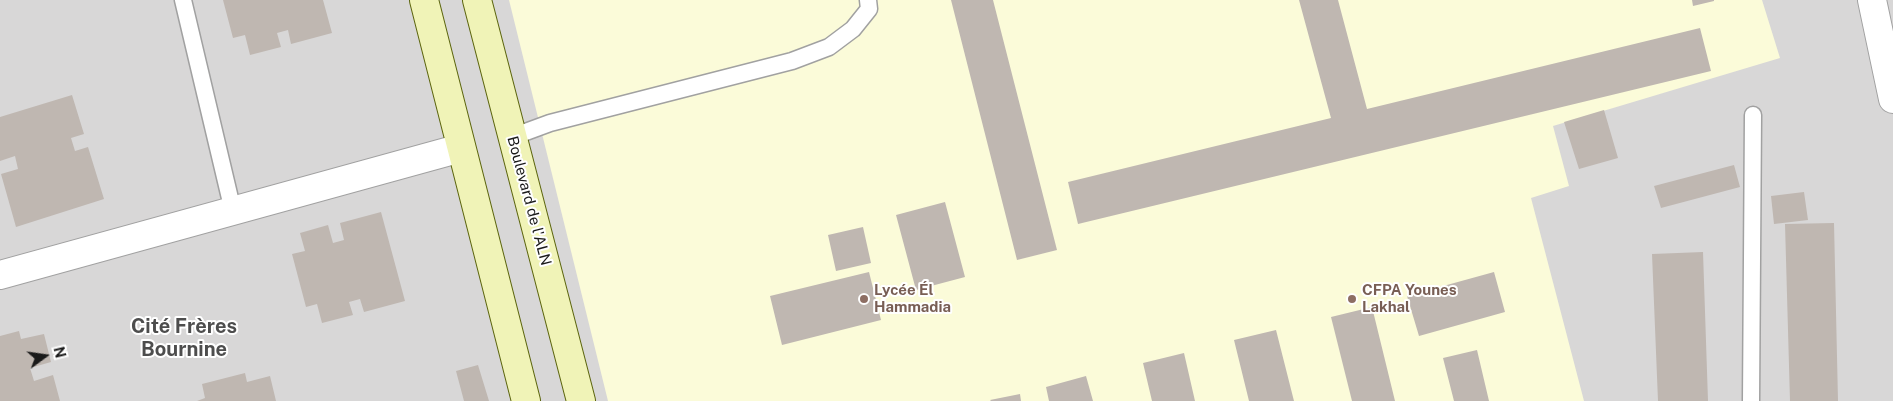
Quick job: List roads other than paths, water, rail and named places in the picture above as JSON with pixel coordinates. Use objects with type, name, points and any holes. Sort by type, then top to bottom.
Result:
[{"type":"main road","points":[[424,0],[526,401]]},
{"type":"main road","name":"Boulevard de l'ALN","points":[[477,0],[581,401]]},
{"type":"street","points":[[1872,0],[1893,100]]},
{"type":"street","points":[[0,275],[461,148]]},
{"type":"lane","points":[[183,0],[233,211]]},
{"type":"lane","points":[[512,137],[550,123],[792,61],[829,47],[853,29],[868,9],[868,0]]},
{"type":"lane","points":[[1751,401],[1754,114]]},
{"type":"place","name":"Lycée Él Hammadia","points":[[864,299]]},
{"type":"place","name":"CFPA Younes Lakhal","points":[[1352,299]]},
{"type":"district","name":"Cité Frères Bournine","points":[[184,338]]}]
